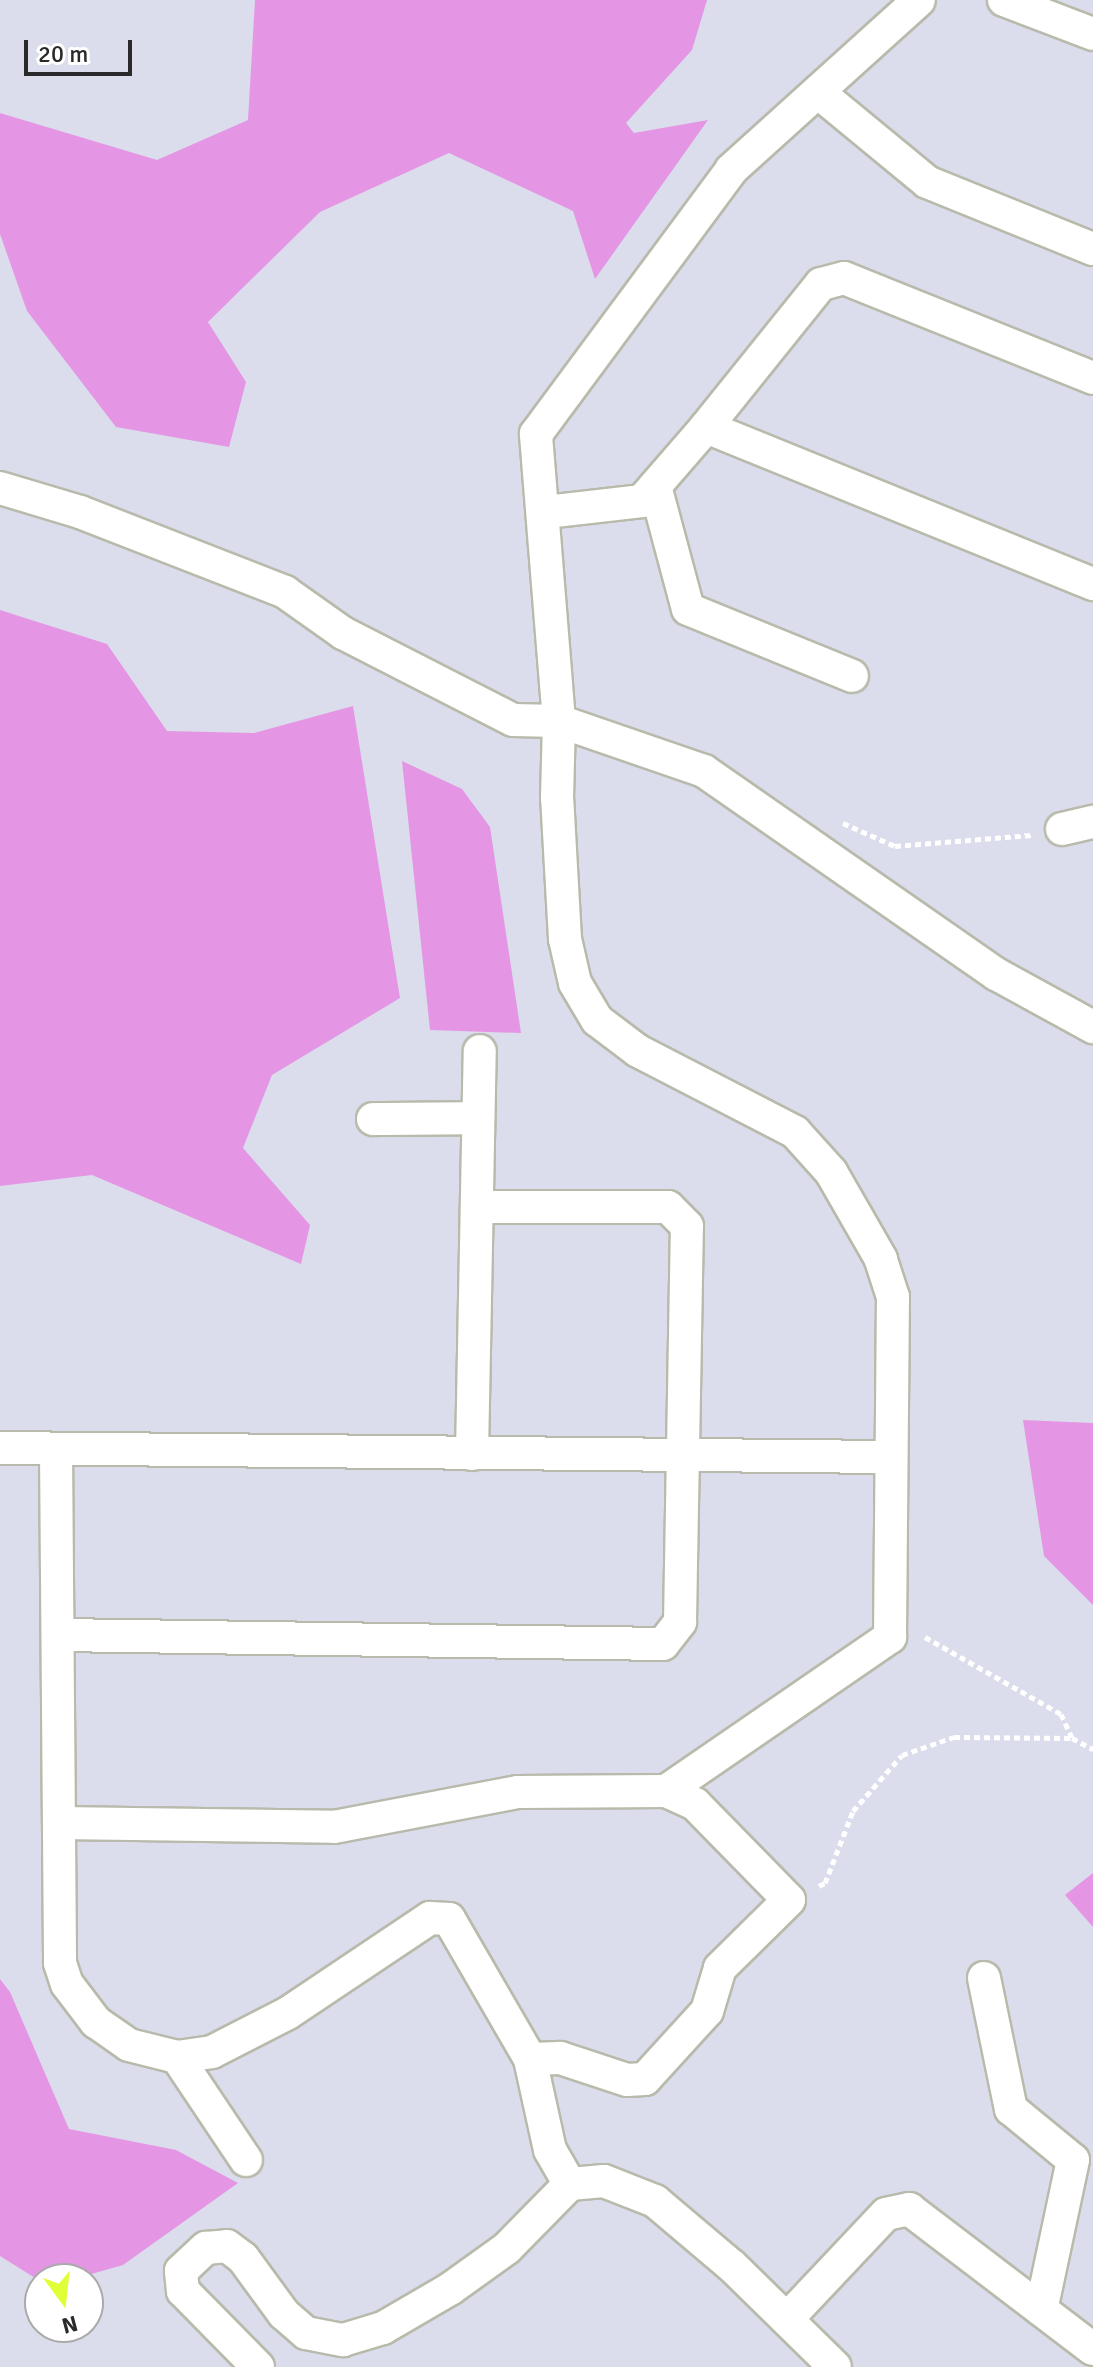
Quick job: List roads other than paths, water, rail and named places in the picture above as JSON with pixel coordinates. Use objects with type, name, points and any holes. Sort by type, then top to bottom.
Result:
[{"type":"street","points":[[666,1791],[890,1637],[888,1457],[893,1297],[881,1259],[831,1172],[795,1132],[638,1051],[597,1020],[575,983],[564,923],[559,721],[546,512],[536,434],[731,170],[919,0]]},
{"type":"street","points":[[1004,0],[1093,34]]},
{"type":"street","points":[[818,92],[927,182],[1093,249]]},
{"type":"street","points":[[546,512],[642,501],[821,284],[844,278],[1093,378]]},
{"type":"street","points":[[706,427],[1093,584]]},
{"type":"street","points":[[655,486],[688,609],[852,676]]},
{"type":"street","points":[[0,488],[80,512],[285,592],[343,633],[513,720],[559,721],[704,771],[996,974],[1093,1027]]},
{"type":"street","points":[[1062,829],[1093,822]]},
{"type":"street","points":[[472,1454],[480,1051]]},
{"type":"street","points":[[373,1119],[478,1118]]},
{"type":"street","points":[[58,1635],[663,1644],[680,1622],[680,1457],[687,1226],[668,1207],[477,1207]]},
{"type":"street","points":[[0,1448],[888,1457]]},
{"type":"street","points":[[56,1449],[60,1963],[67,1984],[96,2022],[129,2045],[177,2057],[212,2052],[244,2038],[430,1918],[449,1919],[530,2059],[550,2150],[570,2184]]},
{"type":"street","points":[[59,1823],[334,1827],[518,1792],[666,1791],[695,1804],[789,1900],[720,1968],[707,2011],[645,2079],[627,2080],[560,2058],[530,2059]]},
{"type":"street","points":[[984,1978],[1011,2109],[1073,2160],[1041,2310]]},
{"type":"street","points":[[177,2057],[246,2160]]},
{"type":"street","points":[[258,2367],[183,2291],[181,2271],[192,2256],[227,2246],[306,2333],[343,2340],[383,2328],[450,2289],[507,2248],[570,2184],[604,2181],[655,2201],[787,2319],[835,2367]]},
{"type":"street","points":[[787,2319],[886,2214],[909,2209],[1093,2349]]}]
